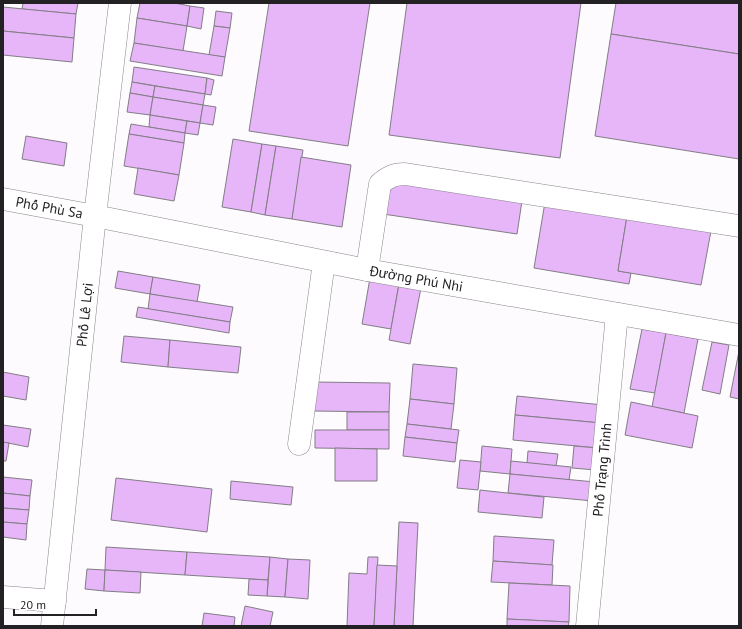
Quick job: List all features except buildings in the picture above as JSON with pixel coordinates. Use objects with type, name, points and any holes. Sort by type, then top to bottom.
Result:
[{"type":"street","name":"Phố Lê Lợi","points":[[52,626],[95,216],[120,3]]},
{"type":"street","points":[[367,270],[380,184],[387,178],[396,174],[405,174],[739,226]]},
{"type":"street","name":"Phố Phù Sa","points":[[3,199],[95,216]]},
{"type":"street","name":"Đường Phú Nhi","points":[[95,216],[367,270],[739,335]]},
{"type":"street","points":[[300,444],[324,262]]},
{"type":"street","name":"Phố Trạng Trình","points":[[587,626],[617,314]]},
{"type":"street","points":[[3,597],[55,601]]}]
